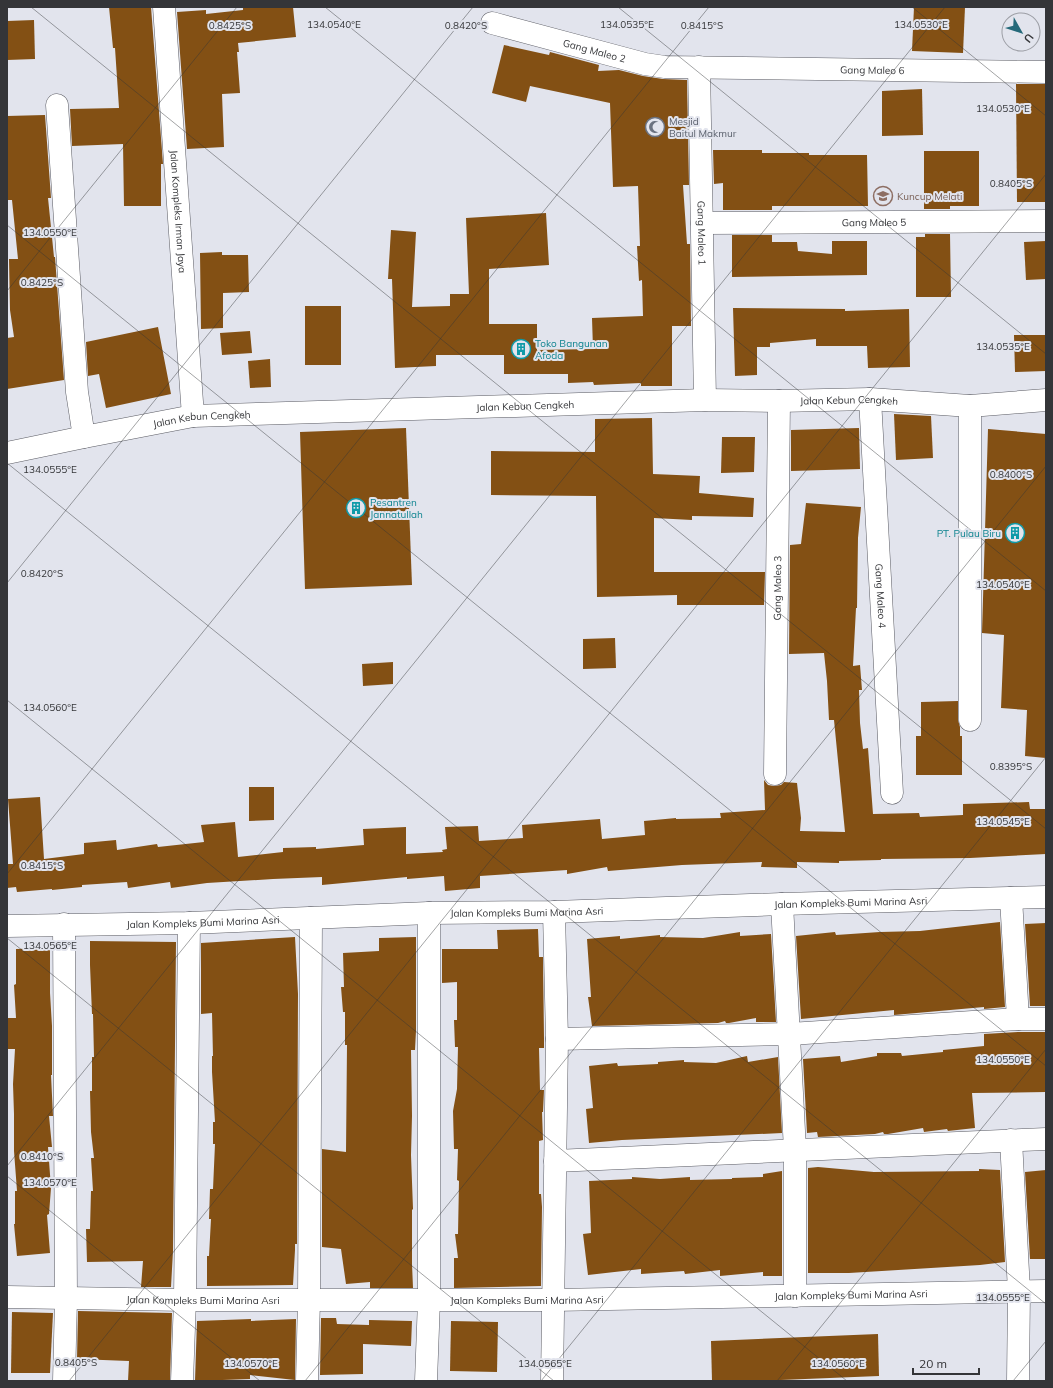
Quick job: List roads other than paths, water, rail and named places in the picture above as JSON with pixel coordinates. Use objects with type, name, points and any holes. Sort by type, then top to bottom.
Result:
[{"type":"street","name":"Jalan Kompleks Irman Jaya","points":[[164,7],[193,416]]},
{"type":"street","name":"Gang Maleo 2","points":[[492,23],[650,65],[665,67],[699,67]]},
{"type":"street","name":"Gang Maleo 6","points":[[699,67],[1046,72]]},
{"type":"street","name":"Gang Maleo 1","points":[[699,67],[705,400]]},
{"type":"street","points":[[57,105],[78,392],[84,436]]},
{"type":"street","name":"Gang Maleo 5","points":[[702,223],[1046,221]]},
{"type":"street","name":"Jalan Kebun Cengkeh","points":[[7,453],[84,436],[193,416],[705,400],[779,401],[870,399],[970,406],[1046,400]]},
{"type":"street","name":"Gang Maleo 4","points":[[870,399],[892,793]]},
{"type":"street","name":"Gang Maleo 3","points":[[775,774],[779,401]]},
{"type":"street","points":[[970,406],[970,720]]},
{"type":"street","name":"Jalan Kompleks Bumi Marina Asri","points":[[7,926],[189,923],[428,913],[554,912],[1046,897]]},
{"type":"street","points":[[1011,898],[1018,1019]]},
{"type":"street","points":[[782,904],[795,1150],[795,1296]]},
{"type":"street","points":[[552,1381],[557,1039],[554,912]]},
{"type":"street","points":[[426,1381],[429,1300],[428,913]]},
{"type":"street","points":[[307,1381],[309,1299],[311,918]]},
{"type":"street","points":[[182,1381],[185,1300],[189,923]]},
{"type":"street","points":[[64,924],[66,1299],[64,1381]]},
{"type":"street","points":[[557,1039],[790,1034],[1018,1019],[1046,1019]]},
{"type":"street","points":[[555,1160],[1046,1139]]},
{"type":"street","points":[[1011,1140],[1019,1292],[1018,1381]]},
{"type":"street","name":"Jalan Kompleks Bumi Marina Asri","points":[[7,1297],[185,1300],[553,1300],[1046,1291]]},
{"type":"place","name":"Mesjid Baitul Makmur","points":[[655,127]]},
{"type":"place","name":"Kuncup Melati","points":[[883,196]]},
{"type":"place","name":"Toko Bangunan Afoda","points":[[521,349]]},
{"type":"place","name":"Pesantren Jannatullah","points":[[356,508]]},
{"type":"place","name":"PT. Pulau Biru","points":[[1015,533]]}]
